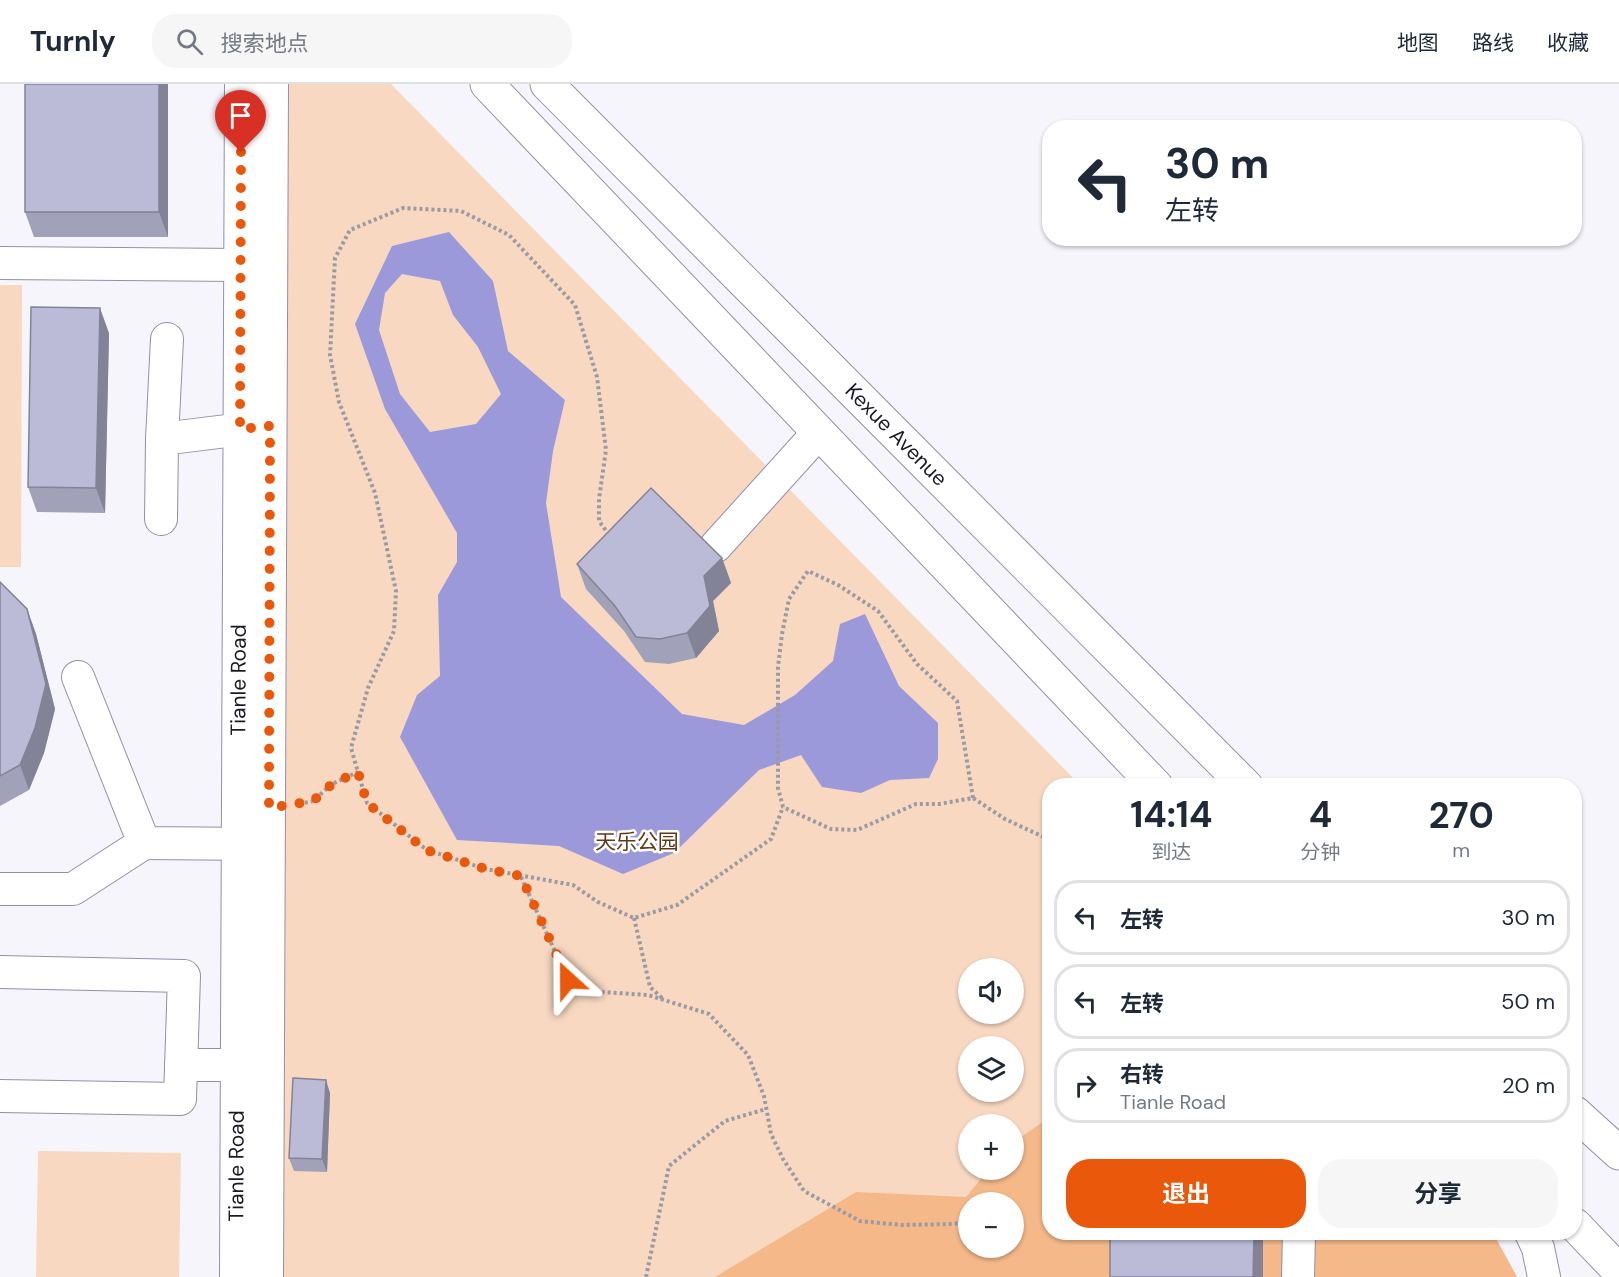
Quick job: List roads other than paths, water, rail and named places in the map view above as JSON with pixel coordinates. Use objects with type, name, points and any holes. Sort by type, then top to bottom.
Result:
[{"type":"main road","points":[[487,84],[1148,778]]},
{"type":"main road","name":"Kexue Avenue","points":[[547,84],[1238,778]]},
{"type":"main road","points":[[1582,1119],[1619,1153]]},
{"type":"main road","points":[[1582,1232],[1619,1271]]},
{"type":"street","name":"Tianle Road","points":[[241,84],[240,265],[255,428],[269,808],[267,1277]]},
{"type":"street","name":"Tianle Road","points":[[236,1277],[238,845],[272,84]]},
{"type":"street","points":[[0,263],[240,265]]},
{"type":"street","points":[[161,519],[167,339]]},
{"type":"street","points":[[162,439],[255,428]]},
{"type":"street","points":[[716,546],[819,432]]},
{"type":"street","points":[[78,677],[144,843]]},
{"type":"street","points":[[0,889],[73,890],[144,843],[269,844]]},
{"type":"street","points":[[0,972],[184,976],[180,1099],[0,1096]]},
{"type":"street","points":[[181,1065],[268,1065]]},
{"type":"street","points":[[1298,1277],[1299,1240]]},
{"type":"street","points":[[1534,1240],[1544,1277]]},
{"type":"water","points":[[449,232],[493,281],[508,351],[565,400],[553,451],[546,503],[561,597],[682,714],[744,725],[795,695],[833,661],[840,624],[865,614],[899,686],[938,723],[938,759],[929,778],[890,780],[861,793],[822,787],[801,755],[759,770],[674,853],[623,874],[559,846],[457,840],[400,737],[417,695],[440,676],[438,595],[457,562],[457,533],[385,409],[355,324],[392,246]],"holes":[[[402,274],[440,281],[453,315],[478,347],[501,394],[476,424],[430,432],[400,394],[379,330],[385,293]]]},
{"type":"park label","name":"天乐公园","points":[[637,842]]}]
